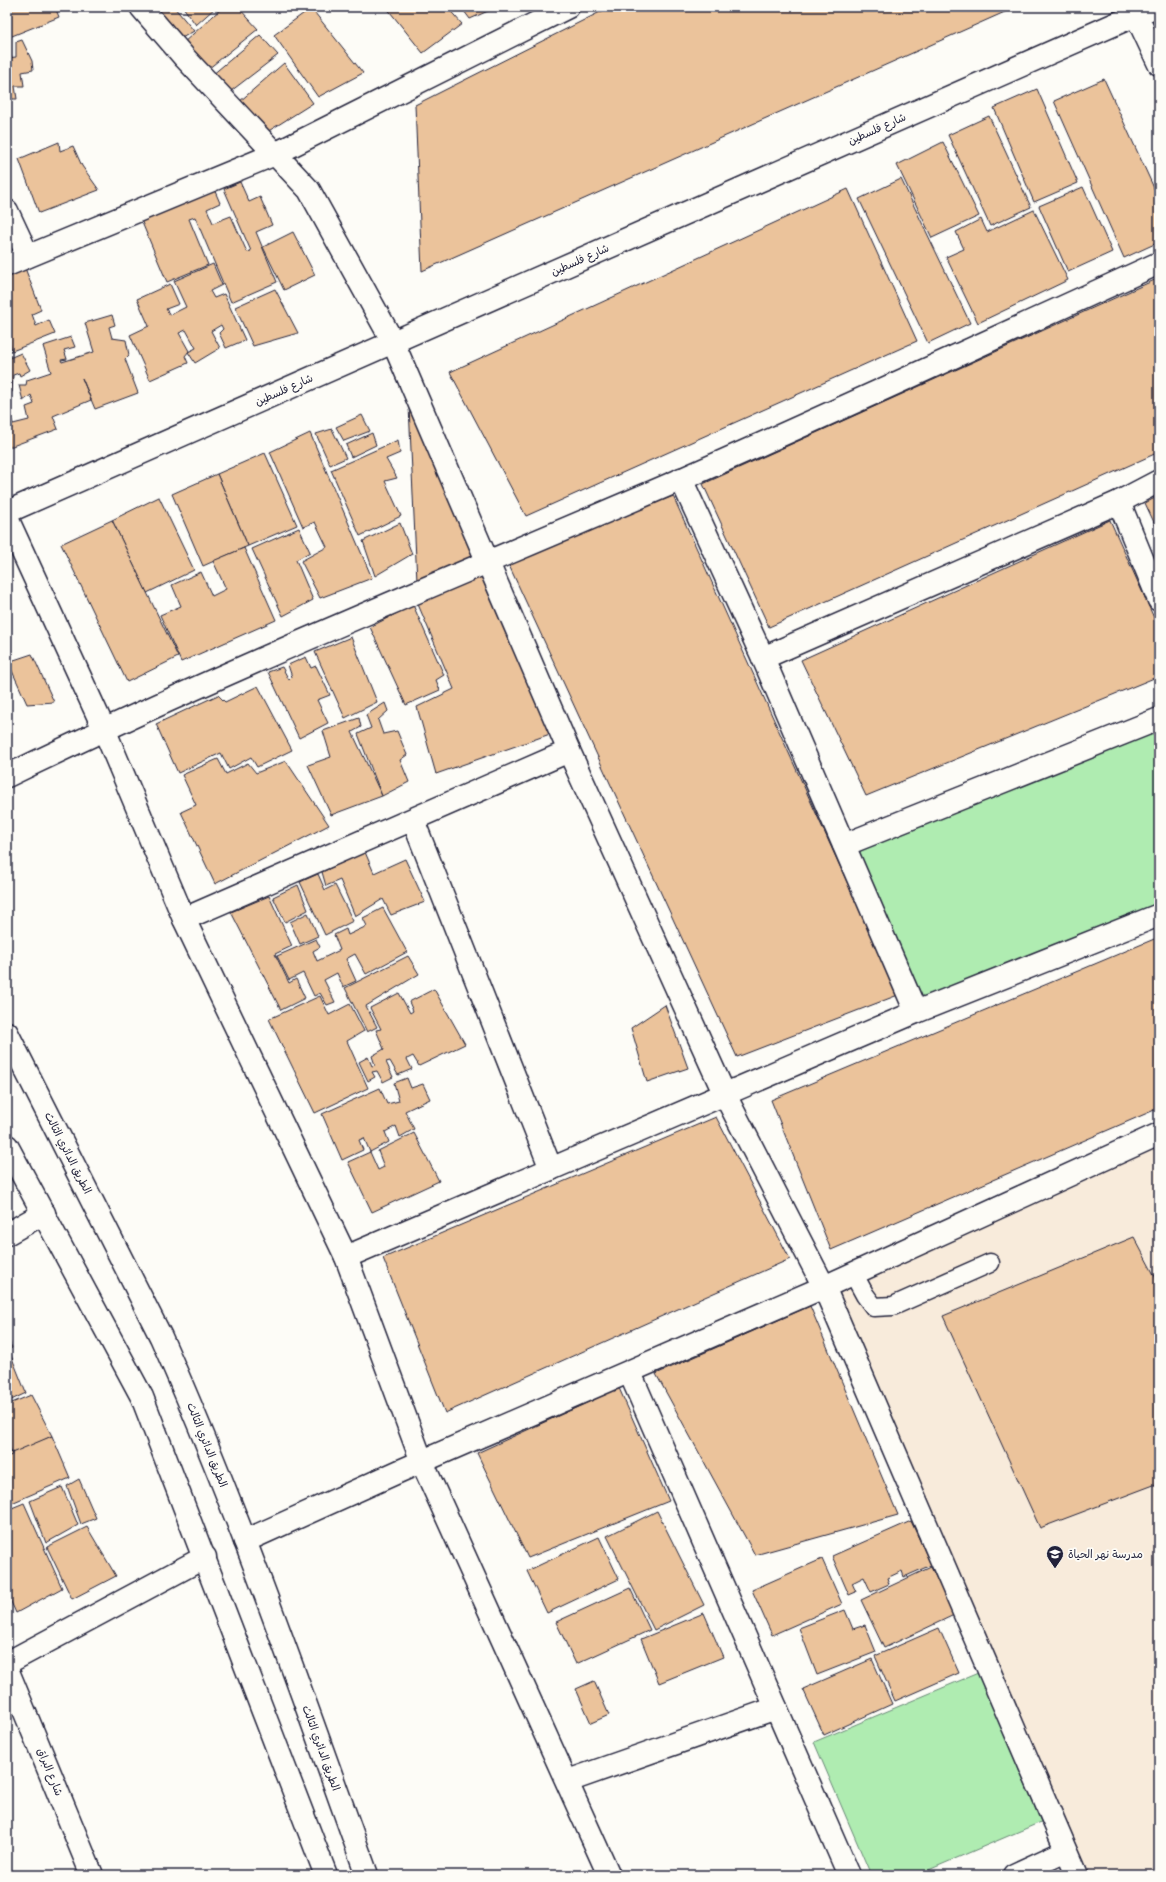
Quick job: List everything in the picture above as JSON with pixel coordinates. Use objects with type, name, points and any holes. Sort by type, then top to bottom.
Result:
[{"type":"main road","points":[[141,7],[186,58],[309,190],[393,342],[569,751],[724,1093],[824,1287],[1077,1875]]},
{"type":"main road","points":[[7,265],[275,154],[568,7]]},
{"type":"main road","points":[[1140,10],[1159,64]]},
{"type":"main road","name":"شارع فلسطين","points":[[7,512],[1140,10]]},
{"type":"main road","points":[[7,211],[28,256]]},
{"type":"main road","points":[[7,776],[104,729],[487,561],[681,479],[1159,264]]},
{"type":"main road","points":[[681,479],[763,658],[916,1012]]},
{"type":"main road","points":[[763,658],[1119,502],[1159,481]]},
{"type":"main road","points":[[1119,502],[1159,600]]},
{"type":"main road","points":[[7,518],[104,729],[184,919],[346,1257],[422,1462],[568,1781],[609,1875]]},
{"type":"main road","points":[[844,845],[1159,720]]},
{"type":"main road","points":[[184,919],[569,751]]},
{"type":"main road","points":[[413,820],[551,1168]]},
{"type":"main road","points":[[346,1257],[724,1093],[916,1012],[1159,915]]},
{"type":"main road","name":"الطريق الدائري الثالث","points":[[7,1033],[161,1337],[246,1541],[367,1875]]},
{"type":"main road","points":[[246,1541],[422,1462],[630,1373],[824,1287],[1159,1134]]},
{"type":"main road","points":[[7,1146],[142,1397],[205,1557],[326,1875]]},
{"type":"main road","points":[[7,1234],[44,1213]]},
{"type":"main road","points":[[630,1373],[849,1875]]},
{"type":"main road","points":[[7,1663],[205,1557]]},
{"type":"main road","name":"شارع البراق","points":[[7,1669],[92,1875]]},
{"type":"main road","points":[[568,1781],[776,1708]]},
{"type":"main road","points":[[1014,1875],[1066,1851]]},
{"type":"lane","points":[[853,1274],[874,1307],[893,1306],[990,1263]]},
{"type":"shaded area","name":"مدرسة نهر الحياة","points":[[1159,1141],[1159,1875],[1081,1875],[833,1290]]},
{"type":"green space","points":[[1159,720],[1159,913],[916,1011],[845,845]]},
{"type":"green space","points":[[978,1673],[1041,1822],[917,1875],[871,1875],[814,1742]]},
{"type":"building","points":[[7,7],[55,7],[59,17],[7,38]]},
{"type":"building","points":[[154,7],[174,7],[194,31],[180,39]]},
{"type":"building","points":[[183,7],[216,7],[196,25]]},
{"type":"building","points":[[223,7],[238,7],[258,29],[208,69],[183,43]]},
{"type":"building","points":[[386,7],[447,7],[462,24],[423,53]]},
{"type":"building","points":[[461,7],[497,7],[470,19]]},
{"type":"building","points":[[610,7],[1016,7],[422,271],[415,105]]},
{"type":"building","points":[[311,8],[363,73],[318,97],[274,35]]},
{"type":"building","points":[[260,35],[278,55],[231,91],[212,75]]},
{"type":"building","points":[[22,40],[32,61],[33,70],[22,72],[24,86],[15,86],[17,99],[7,99],[7,58],[16,57],[16,42]]},
{"type":"building","points":[[284,63],[313,103],[267,132],[239,102]]},
{"type":"building","points":[[1104,79],[1159,199],[1159,242],[1124,258],[1054,101]]},
{"type":"building","points":[[1037,89],[1078,183],[1034,202],[994,108]]},
{"type":"building","points":[[989,116],[1031,207],[990,226],[948,135]]},
{"type":"building","points":[[59,142],[60,151],[73,146],[82,166],[99,190],[39,213],[19,159]]},
{"type":"building","points":[[943,142],[979,216],[932,238],[897,165]]},
{"type":"building","points":[[901,179],[970,323],[928,343],[859,199]]},
{"type":"building","points":[[211,182],[220,203],[207,209],[213,223],[231,216],[247,252],[251,251],[224,189],[240,182],[249,202],[260,197],[272,225],[256,232],[277,282],[231,302],[195,217],[189,219],[208,265],[167,282],[138,213]]},
{"type":"building","points":[[1083,187],[1112,252],[1068,272],[1039,206]]},
{"type":"building","points":[[848,189],[917,341],[526,516],[450,372]]},
{"type":"building","points":[[1034,210],[1068,280],[978,323],[946,257],[964,249],[956,232],[981,219],[987,232]]},
{"type":"building","points":[[293,232],[315,275],[284,290],[263,247]]},
{"type":"building","points":[[213,264],[222,285],[210,291],[214,298],[224,294],[245,340],[226,348],[219,333],[223,329],[221,325],[211,331],[220,348],[195,363],[188,352],[185,356],[188,363],[150,380],[130,335],[149,326],[137,299],[170,284],[179,304],[166,309],[170,315],[186,307],[174,281]],"holes":[[[186,330],[196,348],[188,352],[189,351],[179,333]]]},
{"type":"building","points":[[25,268],[41,310],[32,314],[36,326],[49,320],[55,334],[12,351],[7,337],[7,275]]},
{"type":"building","points":[[1159,278],[1159,452],[769,627],[703,484]]},
{"type":"building","points":[[275,289],[298,333],[253,346],[235,307]]},
{"type":"building","points":[[112,315],[115,325],[109,327],[112,338],[126,340],[129,355],[125,359],[138,393],[95,409],[82,378],[91,400],[53,416],[58,429],[7,448],[7,404],[13,424],[29,420],[26,407],[34,404],[31,395],[23,401],[19,385],[26,385],[27,380],[51,372],[43,346],[71,337],[75,347],[64,350],[67,359],[61,360],[62,362],[94,352],[85,323]]},
{"type":"building","points":[[21,353],[30,370],[20,376],[19,373],[13,375],[12,392],[7,395],[7,359]]},
{"type":"building","points":[[409,406],[474,556],[417,582]]},
{"type":"building","points":[[362,415],[370,431],[344,441],[336,427]]},
{"type":"building","points":[[332,429],[346,458],[330,465],[316,434]]},
{"type":"building","points":[[310,433],[372,578],[320,598],[301,561],[327,547],[315,522],[303,527],[270,452]]},
{"type":"building","points":[[372,433],[376,445],[351,457],[346,445]]},
{"type":"building","points":[[398,440],[400,453],[386,459],[397,478],[385,481],[401,516],[360,536],[331,470]]},
{"type":"building","points":[[265,453],[297,525],[248,546],[217,474]]},
{"type":"building","points":[[217,474],[248,546],[203,566],[172,494]]},
{"type":"building","points":[[673,496],[898,995],[737,1057],[507,561]]},
{"type":"building","points":[[1159,496],[1159,533],[1145,503]]},
{"type":"building","points":[[159,497],[194,570],[147,593],[112,520]]},
{"type":"building","points":[[112,520],[178,657],[127,682],[61,544]]},
{"type":"building","points":[[1110,520],[1159,629],[1159,676],[866,796],[801,660]]},
{"type":"building","points":[[400,523],[412,554],[375,576],[363,541]]},
{"type":"building","points":[[299,528],[310,552],[296,560],[313,600],[283,616],[252,549]]},
{"type":"building","points":[[244,548],[276,620],[181,662],[160,615],[181,606],[172,585],[201,572],[212,596],[226,589],[213,561]]},
{"type":"building","points":[[481,576],[550,734],[436,774],[417,707],[454,689],[417,602]]},
{"type":"building","points":[[413,605],[444,675],[436,680],[440,690],[406,705],[370,627]]},
{"type":"building","points":[[351,637],[377,702],[345,718],[315,652]]},
{"type":"building","points":[[32,654],[54,702],[27,704],[8,662]]},
{"type":"building","points":[[306,657],[311,668],[316,666],[330,695],[317,700],[328,723],[299,738],[268,672],[282,667],[289,680],[292,677],[288,665]]},
{"type":"building","points":[[258,686],[292,750],[257,767],[251,757],[229,769],[221,753],[178,773],[156,724],[218,695],[225,702]]},
{"type":"building","points":[[385,703],[388,711],[378,720],[383,734],[397,731],[407,755],[400,760],[409,782],[382,796],[358,734],[371,728],[366,715]]},
{"type":"building","points":[[359,718],[361,727],[352,732],[382,796],[331,815],[308,765],[331,757],[323,731]]},
{"type":"building","points":[[218,759],[226,774],[248,763],[256,773],[286,761],[329,825],[215,884],[181,812],[196,805],[182,775]]},
{"type":"building","points":[[365,852],[374,873],[405,859],[425,902],[391,915],[383,899],[355,916],[340,880],[326,886],[322,872]]},
{"type":"building","points":[[318,874],[325,890],[335,885],[353,921],[325,935],[300,882]]},
{"type":"building","points":[[298,885],[308,910],[285,922],[273,897]]},
{"type":"building","points":[[269,896],[292,946],[275,954],[289,983],[296,979],[305,998],[281,1010],[231,912]]},
{"type":"building","points":[[383,908],[407,952],[366,974],[355,954],[346,959],[356,981],[343,987],[337,973],[324,980],[335,1002],[327,1005],[320,993],[314,996],[303,973],[289,980],[277,956],[316,939],[320,947],[313,951],[317,961],[340,950],[334,935],[346,929],[348,935],[367,926],[363,918]]},
{"type":"building","points":[[308,913],[318,936],[300,944],[290,922]]},
{"type":"building","points":[[1159,937],[1159,1108],[831,1250],[771,1100]]},
{"type":"building","points":[[408,956],[419,974],[366,1006],[377,1027],[367,1032],[345,988]]},
{"type":"building","points":[[434,989],[465,1044],[419,1066],[413,1056],[407,1059],[412,1069],[398,1075],[390,1061],[386,1062],[393,1077],[383,1082],[377,1071],[372,1072],[375,1077],[368,1081],[359,1062],[368,1057],[372,1066],[375,1065],[372,1056],[384,1049],[376,1030],[381,1029],[370,1008],[399,993],[410,1013],[413,1011],[409,1002]]},
{"type":"building","points":[[320,996],[329,1015],[350,1004],[364,1031],[347,1041],[368,1088],[315,1113],[269,1019]]},
{"type":"building","points":[[665,1005],[688,1068],[647,1082],[631,1028]]},
{"type":"building","points":[[407,1078],[411,1088],[423,1084],[430,1099],[405,1111],[414,1129],[400,1137],[396,1126],[385,1132],[389,1142],[370,1152],[364,1138],[359,1140],[363,1150],[342,1160],[322,1114],[380,1088],[387,1104],[399,1101],[394,1083]]},
{"type":"building","points":[[716,1117],[790,1259],[445,1413],[383,1258]]},
{"type":"building","points":[[414,1133],[439,1181],[372,1212],[348,1162],[370,1152],[378,1170],[384,1167],[378,1151]]},
{"type":"building","points":[[1134,1237],[1159,1284],[1159,1483],[1040,1528],[943,1316]]},
{"type":"building","points":[[810,1306],[898,1515],[755,1555],[656,1374]]},
{"type":"building","points":[[7,1336],[12,1348],[7,1350]]},
{"type":"building","points":[[10,1353],[26,1393],[7,1402],[7,1355]]},
{"type":"building","points":[[619,1388],[669,1501],[528,1558],[477,1453]]},
{"type":"building","points":[[31,1395],[52,1436],[12,1455],[7,1441],[7,1405]]},
{"type":"building","points":[[52,1436],[70,1478],[7,1505],[7,1455]]},
{"type":"building","points":[[7,1441],[12,1455],[7,1457]]},
{"type":"building","points":[[79,1479],[96,1518],[81,1524],[67,1486]]},
{"type":"building","points":[[62,1487],[78,1525],[46,1543],[30,1501]]},
{"type":"building","points":[[24,1503],[62,1588],[16,1613],[7,1593],[7,1510]]},
{"type":"building","points":[[657,1511],[704,1605],[654,1630],[607,1536]]},
{"type":"building","points":[[911,1521],[931,1565],[904,1577],[902,1571],[887,1578],[889,1584],[871,1592],[864,1577],[852,1583],[856,1592],[849,1595],[832,1556]]},
{"type":"building","points":[[87,1527],[116,1576],[72,1599],[47,1547]]},
{"type":"building","points":[[599,1537],[619,1579],[547,1613],[527,1571]]},
{"type":"building","points":[[822,1559],[842,1604],[772,1635],[752,1590]]},
{"type":"building","points":[[931,1567],[954,1615],[884,1648],[861,1600]]},
{"type":"building","points":[[630,1588],[650,1630],[576,1664],[556,1622]]},
{"type":"building","points":[[845,1610],[853,1629],[865,1625],[876,1652],[817,1675],[799,1628]]},
{"type":"building","points":[[704,1613],[723,1657],[659,1683],[641,1639]]},
{"type":"building","points":[[939,1628],[959,1673],[895,1701],[875,1656]]},
{"type":"building","points":[[872,1659],[892,1704],[824,1735],[803,1689]]},
{"type":"building","points":[[594,1681],[609,1715],[591,1723],[576,1689]]},
{"type":"place","name":"مدرسة نهر الحياة","points":[[1055,1569]]}]
